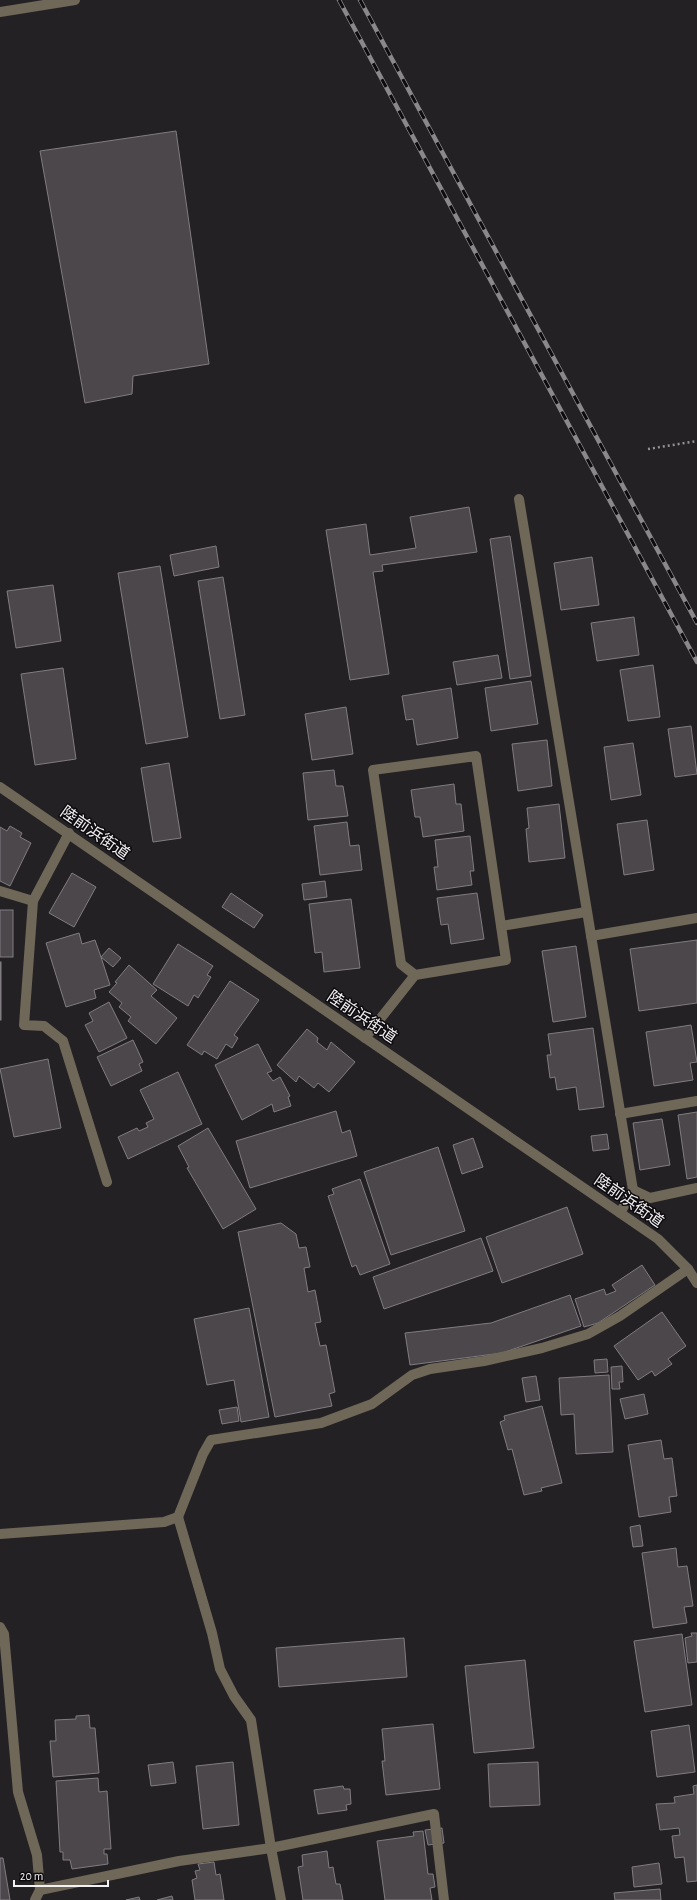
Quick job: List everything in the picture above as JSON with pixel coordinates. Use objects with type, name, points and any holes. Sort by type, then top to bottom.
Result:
[{"type":"street","points":[[0,12],[74,0]]},
{"type":"street","points":[[519,499],[633,1190],[620,1213]]},
{"type":"street","points":[[365,1038],[416,975],[506,960],[476,756],[373,770],[400,964],[416,975]]},
{"type":"street","name":"陸前浜街道","points":[[0,786],[658,1239],[688,1269],[697,1283]]},
{"type":"street","points":[[69,833],[33,901],[24,1025],[44,1026],[63,1041],[107,1182]]},
{"type":"street","points":[[0,891],[33,901]]},
{"type":"street","points":[[501,926],[586,912]]},
{"type":"street","points":[[591,936],[697,918]]},
{"type":"street","points":[[620,1114],[697,1101]]},
{"type":"street","points":[[633,1190],[650,1198],[697,1188]]},
{"type":"street","points":[[281,1900],[271,1848],[251,1720],[234,1696],[220,1668],[212,1633],[178,1517],[203,1454],[211,1440],[321,1423],[372,1404],[412,1375],[430,1369],[484,1361],[542,1348],[588,1334],[620,1316],[688,1269]]},
{"type":"street","points":[[0,1534],[164,1522],[178,1517]]},
{"type":"street","points":[[0,1627],[4,1634],[18,1792],[37,1856],[40,1890],[35,1900]]},
{"type":"street","points":[[40,1890],[179,1861],[271,1848],[434,1814],[444,1900]]},
{"type":"path","points":[[648,448],[697,441]]},
{"type":"building","points":[[176,131],[209,364],[133,376],[132,394],[85,403],[40,151]]},
{"type":"building","points":[[469,507],[477,552],[382,565],[383,571],[373,572],[389,674],[350,680],[326,530],[366,524],[370,555],[416,548],[410,517]]},
{"type":"building","points":[[510,536],[531,676],[510,679],[490,539]]},
{"type":"building","points":[[216,546],[219,567],[174,576],[170,555]]},
{"type":"building","points":[[592,557],[599,605],[561,610],[554,563]]},
{"type":"building","points":[[160,566],[188,737],[146,744],[118,573]]},
{"type":"building","points":[[223,577],[245,715],[220,719],[198,581]]},
{"type":"building","points":[[53,585],[61,641],[16,648],[7,591]]},
{"type":"building","points":[[634,617],[639,655],[597,661],[591,623]]},
{"type":"building","points":[[498,655],[502,678],[457,685],[453,662]]},
{"type":"building","points":[[653,665],[660,717],[628,721],[620,670]]},
{"type":"building","points":[[63,668],[76,759],[35,765],[21,674]]},
{"type":"building","points":[[531,681],[538,724],[491,731],[485,688]]},
{"type":"building","points":[[451,688],[458,738],[417,745],[413,719],[406,720],[402,696]]},
{"type":"building","points":[[346,707],[353,754],[312,760],[305,714]]},
{"type":"building","points":[[691,726],[697,774],[675,777],[668,729]]},
{"type":"building","points":[[547,740],[552,786],[518,791],[512,744]]},
{"type":"building","points":[[633,743],[641,795],[611,800],[604,747]]},
{"type":"building","points":[[169,763],[181,838],[153,842],[141,768]]},
{"type":"building","points":[[334,770],[336,786],[343,786],[348,816],[308,820],[303,773]]},
{"type":"building","points":[[454,784],[456,804],[461,804],[464,831],[423,837],[420,817],[415,817],[411,790]]},
{"type":"building","points":[[559,804],[565,858],[529,862],[526,829],[529,828],[527,808]]},
{"type":"building","points":[[647,820],[654,870],[624,875],[617,824]]},
{"type":"building","points":[[347,822],[350,846],[359,845],[362,870],[320,875],[314,826]]},
{"type":"building","points":[[10,826],[22,833],[20,837],[31,843],[10,886],[0,881],[0,827],[7,831]]},
{"type":"building","points":[[470,836],[474,871],[470,871],[472,885],[437,890],[434,867],[438,867],[435,840]]},
{"type":"building","points":[[72,873],[96,887],[74,927],[49,913]]},
{"type":"building","points":[[325,881],[327,897],[304,900],[302,884]]},
{"type":"building","points":[[231,893],[263,915],[254,928],[222,907]]},
{"type":"building","points":[[477,893],[484,939],[451,944],[448,924],[441,925],[437,898]]},
{"type":"building","points":[[351,899],[360,968],[324,972],[322,952],[315,953],[309,904]]},
{"type":"building","points":[[0,910],[13,910],[13,957],[0,957]]},
{"type":"building","points":[[79,933],[82,944],[95,940],[110,985],[94,990],[96,998],[66,1007],[46,943]]},
{"type":"building","points":[[697,940],[697,1003],[639,1011],[630,949]]},
{"type":"building","points":[[178,944],[213,966],[207,975],[211,977],[198,998],[194,995],[188,1006],[153,984]]},
{"type":"building","points":[[576,946],[586,1017],[553,1022],[542,951]]},
{"type":"building","points":[[109,948],[121,958],[113,967],[101,957]]},
{"type":"building","points":[[1,962],[1,1020],[0,1020]]},
{"type":"building","points":[[129,965],[157,990],[151,996],[177,1018],[156,1044],[128,1021],[131,1017],[119,1007],[122,1003],[109,992]]},
{"type":"building","points":[[230,981],[259,1000],[234,1035],[238,1038],[232,1048],[226,1044],[217,1059],[204,1051],[202,1055],[187,1045]]},
{"type":"building","points":[[109,1002],[127,1038],[99,1052],[85,1025],[93,1021],[89,1013]]},
{"type":"building","points":[[691,1025],[697,1062],[690,1063],[693,1080],[654,1086],[646,1032]]},
{"type":"building","points":[[593,1028],[604,1107],[579,1110],[576,1087],[557,1090],[555,1077],[550,1078],[547,1055],[551,1055],[548,1034]]},
{"type":"building","points":[[307,1029],[318,1038],[317,1042],[327,1050],[331,1042],[355,1062],[329,1092],[318,1083],[314,1088],[299,1076],[296,1082],[277,1065]]},
{"type":"building","points":[[133,1040],[143,1062],[139,1064],[142,1071],[111,1086],[97,1057]]},
{"type":"building","points":[[258,1044],[272,1071],[267,1073],[273,1081],[280,1077],[290,1096],[288,1097],[291,1106],[274,1112],[272,1104],[242,1120],[215,1065]]},
{"type":"building","points":[[48,1059],[61,1128],[14,1137],[0,1069]]},
{"type":"building","points":[[178,1072],[202,1124],[128,1159],[118,1137],[137,1128],[139,1131],[148,1127],[146,1123],[154,1119],[140,1090]]},
{"type":"building","points":[[336,1111],[342,1133],[350,1130],[357,1156],[250,1188],[236,1141]]},
{"type":"building","points":[[697,1112],[697,1177],[687,1179],[678,1115]]},
{"type":"building","points":[[662,1119],[670,1165],[640,1170],[633,1123]]},
{"type":"building","points":[[208,1128],[256,1209],[223,1229],[187,1168],[189,1167],[178,1146]]},
{"type":"building","points":[[607,1134],[609,1149],[593,1151],[591,1136]]},
{"type":"building","points":[[473,1138],[483,1167],[462,1174],[453,1145]]},
{"type":"building","points":[[438,1147],[465,1231],[391,1255],[364,1172]]},
{"type":"building","points":[[360,1179],[390,1264],[360,1275],[356,1265],[352,1267],[328,1196],[334,1194],[332,1189]]},
{"type":"building","points":[[567,1207],[583,1254],[502,1283],[486,1237]]},
{"type":"building","points":[[281,1223],[296,1234],[299,1248],[306,1247],[310,1267],[304,1268],[308,1292],[315,1290],[321,1322],[315,1323],[320,1346],[326,1345],[335,1392],[329,1394],[332,1406],[275,1417],[238,1232]]},
{"type":"building","points":[[481,1238],[493,1271],[384,1309],[373,1277]]},
{"type":"building","points":[[642,1265],[655,1285],[598,1323],[584,1327],[575,1299],[604,1289],[606,1295],[616,1291],[612,1285]]},
{"type":"building","points":[[570,1295],[581,1326],[502,1353],[410,1365],[405,1333],[491,1323]]},
{"type":"building","points":[[249,1308],[269,1417],[241,1422],[234,1380],[207,1385],[194,1319]]},
{"type":"building","points":[[662,1312],[686,1346],[668,1359],[672,1364],[655,1376],[652,1371],[638,1380],[614,1346]]},
{"type":"building","points":[[607,1359],[608,1372],[595,1373],[594,1360]]},
{"type":"building","points":[[622,1366],[623,1382],[619,1382],[620,1389],[612,1389],[611,1367]]},
{"type":"building","points":[[609,1375],[613,1452],[576,1454],[574,1414],[561,1415],[559,1378]]},
{"type":"building","points":[[536,1376],[540,1400],[526,1402],[522,1378]]},
{"type":"building","points":[[644,1394],[648,1414],[625,1419],[620,1399]]},
{"type":"building","points":[[542,1406],[562,1483],[541,1488],[542,1491],[524,1495],[512,1449],[508,1450],[500,1422],[505,1420],[504,1416]]},
{"type":"building","points":[[237,1407],[239,1421],[222,1424],[219,1410]]},
{"type":"building","points":[[661,1440],[664,1459],[672,1458],[677,1496],[669,1497],[671,1512],[639,1517],[628,1445]]},
{"type":"building","points":[[640,1525],[643,1546],[633,1547],[630,1527]]},
{"type":"building","points":[[676,1548],[678,1567],[687,1566],[693,1606],[684,1607],[687,1623],[653,1628],[642,1553]]},
{"type":"building","points":[[691,1633],[697,1633],[697,1662],[688,1663],[685,1638],[692,1636]]},
{"type":"building","points":[[682,1634],[692,1705],[645,1712],[634,1641]]},
{"type":"building","points":[[404,1638],[407,1677],[279,1687],[276,1648]]},
{"type":"building","points":[[525,1660],[534,1748],[474,1753],[465,1666]]},
{"type":"building","points":[[89,1715],[90,1728],[95,1728],[99,1773],[53,1777],[50,1741],[56,1741],[55,1720],[76,1719],[76,1716]]},
{"type":"building","points":[[433,1724],[440,1789],[386,1795],[382,1761],[385,1761],[382,1729]]},
{"type":"building","points":[[689,1725],[695,1772],[657,1777],[651,1731]]},
{"type":"building","points":[[173,1762],[176,1783],[151,1786],[148,1765]]},
{"type":"building","points":[[233,1762],[239,1825],[203,1829],[196,1766]]},
{"type":"building","points":[[538,1762],[540,1805],[490,1807],[488,1764]]},
{"type":"building","points":[[98,1778],[99,1792],[107,1791],[111,1849],[104,1849],[104,1854],[107,1854],[108,1864],[72,1869],[70,1860],[63,1860],[63,1852],[60,1852],[56,1781]]},
{"type":"building","points":[[697,1785],[697,1881],[687,1882],[684,1857],[675,1858],[672,1836],[680,1835],[679,1828],[660,1830],[656,1804],[675,1803],[674,1797],[694,1794],[693,1786]]},
{"type":"building","points":[[343,1786],[344,1789],[350,1789],[351,1804],[346,1805],[347,1810],[318,1814],[314,1790]]},
{"type":"building","points":[[442,1828],[444,1843],[428,1845],[425,1830]]},
{"type":"building","points":[[423,1831],[428,1874],[433,1874],[435,1887],[430,1888],[432,1900],[385,1900],[377,1841],[414,1836],[413,1832]]},
{"type":"building","points":[[327,1851],[329,1868],[333,1867],[336,1884],[340,1884],[343,1900],[303,1900],[298,1867],[303,1866],[302,1855]]},
{"type":"building","points":[[0,1858],[3,1858],[10,1900],[0,1900]]},
{"type":"building","points":[[214,1862],[216,1875],[220,1874],[224,1900],[195,1900],[192,1880],[197,1878],[195,1871],[200,1870],[198,1864]]},
{"type":"building","points":[[659,1863],[662,1884],[634,1887],[632,1867]]},
{"type":"building","points":[[660,1889],[661,1900],[615,1900],[614,1893]]},
{"type":"building","points":[[172,1896],[173,1900],[157,1900]]},
{"type":"building","points":[[139,1897],[140,1900],[126,1900]]},
{"type":"railway","points":[[339,0],[697,662]]},
{"type":"railway","points":[[360,0],[697,623]]}]
